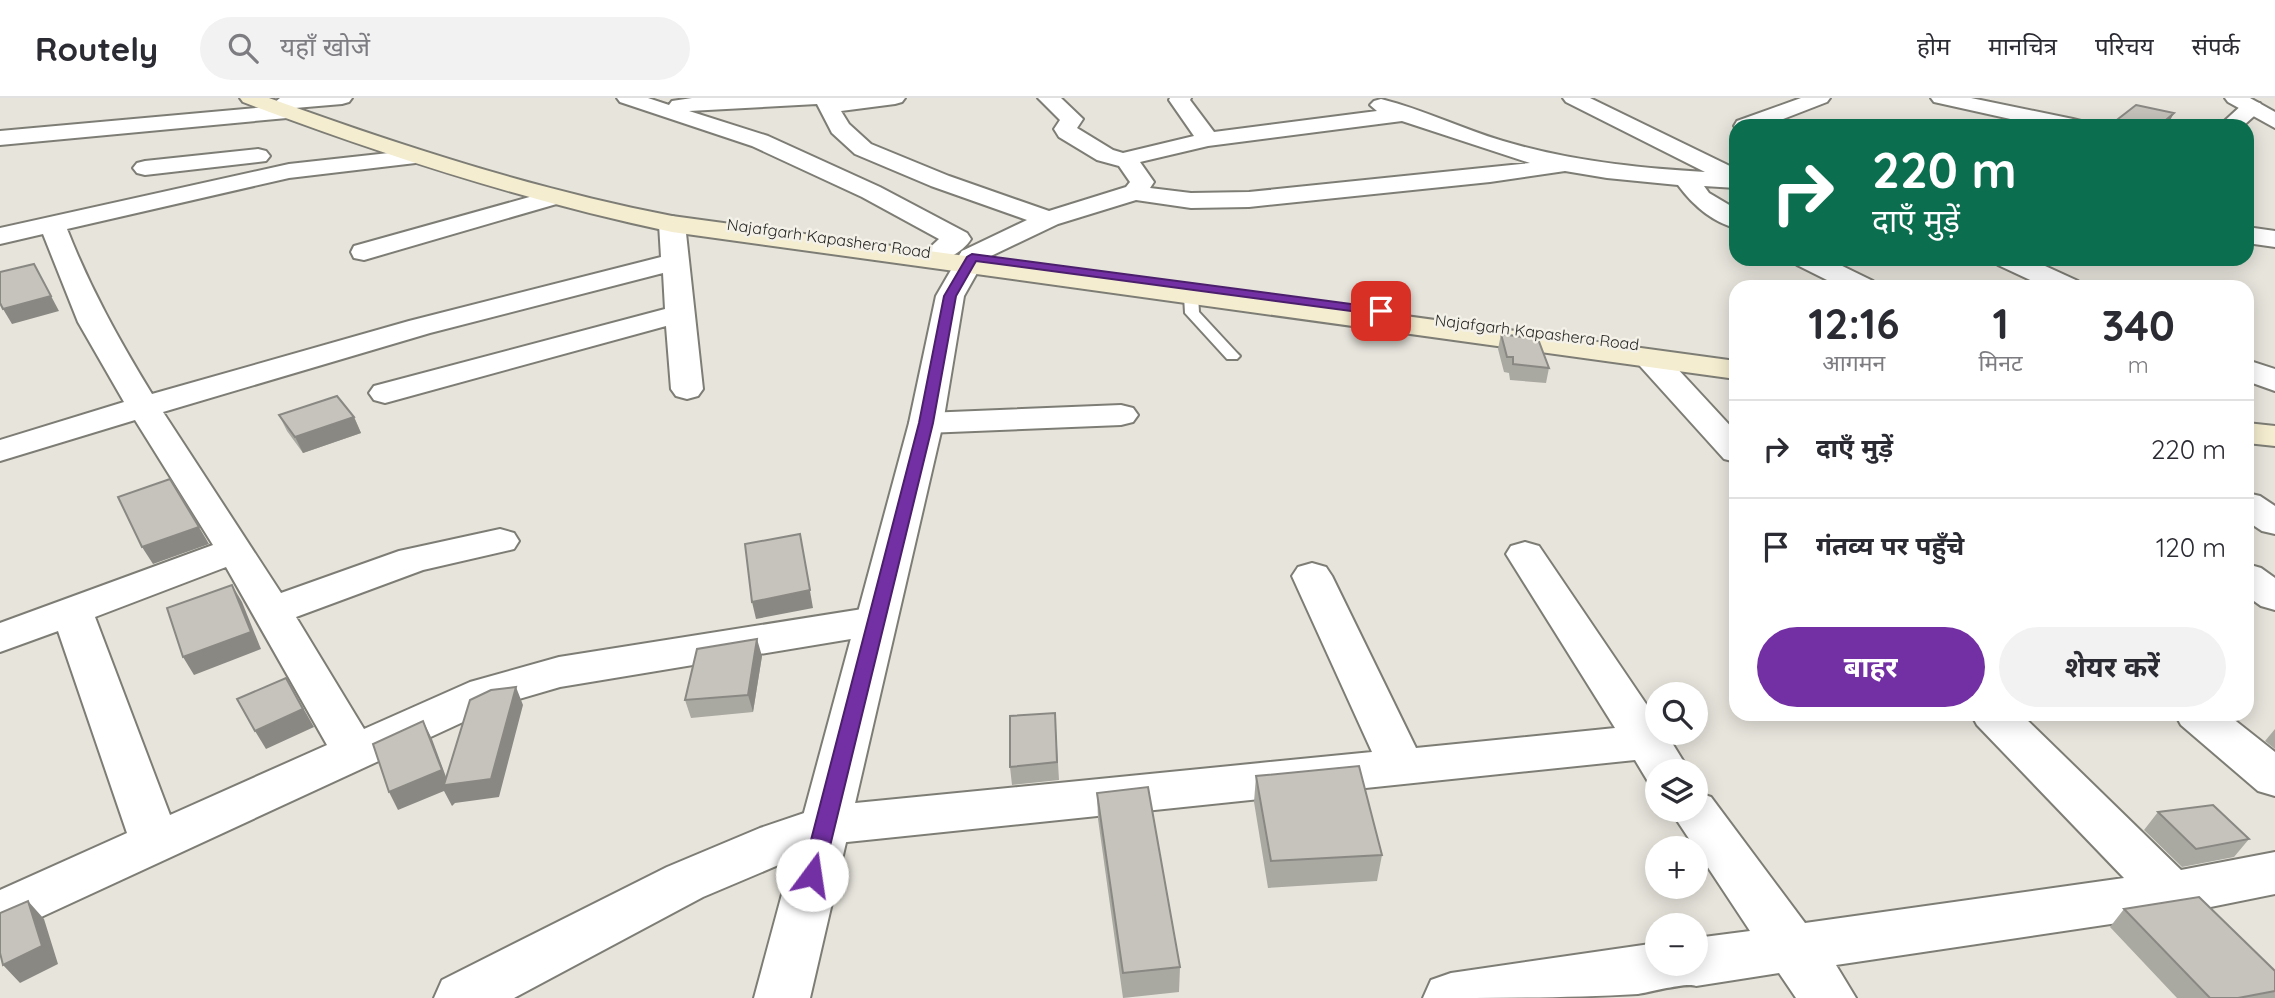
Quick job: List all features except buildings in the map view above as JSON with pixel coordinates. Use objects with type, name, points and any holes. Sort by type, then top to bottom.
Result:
[{"type":"main road","points":[[250,98],[281,104],[376,144],[551,198],[671,223],[959,259],[1191,296],[1729,369]]},
{"type":"main road","name":"Najafgarh Kapashera Road","points":[[281,104],[464,166],[560,192],[669,215],[959,259],[1729,357]]},
{"type":"street","points":[[0,138],[342,98]]},
{"type":"street","points":[[627,98],[747,136],[845,180],[958,239],[959,259],[926,423],[874,621],[782,998]]},
{"type":"street","points":[[656,107],[895,98]]},
{"type":"street","points":[[1048,98],[1072,118],[1065,130],[1067,132],[1105,155],[1127,161],[1142,181],[1135,192]]},
{"type":"street","points":[[1181,98],[1179,100],[1208,139]]},
{"type":"street","points":[[1367,98],[1476,140],[1566,164],[1685,178],[1729,179]]},
{"type":"street","points":[[1573,98],[1729,175]]},
{"type":"street","points":[[1763,119],[1820,98]]},
{"type":"street","points":[[1941,98],[2027,119]]},
{"type":"street","points":[[824,101],[850,139],[894,163],[1049,219]]},
{"type":"street","points":[[2234,119],[2244,103],[2275,121]]},
{"type":"street","points":[[1127,161],[1136,155],[1208,139],[1403,114]]},
{"type":"street","points":[[1671,146],[1706,137]]},
{"type":"street","points":[[145,168],[376,144]]},
{"type":"street","points":[[0,236],[289,171],[416,157]]},
{"type":"street","points":[[845,180],[894,163]]},
{"type":"street","points":[[959,259],[1049,219],[1135,192],[1180,200],[1262,198],[1499,176],[1566,164]]},
{"type":"street","points":[[1685,178],[1700,198],[1729,216]]},
{"type":"street","points":[[364,252],[551,198]]},
{"type":"street","points":[[671,223],[682,313],[687,388]]},
{"type":"street","points":[[52,224],[83,303],[143,407],[236,550],[355,753]]},
{"type":"street","points":[[2254,236],[2275,239]]},
{"type":"street","points":[[0,451],[505,303],[674,262]]},
{"type":"street","points":[[1821,266],[1849,280]]},
{"type":"street","points":[[2023,266],[2053,280]]},
{"type":"street","points":[[385,393],[682,313]]},
{"type":"street","points":[[1651,359],[1729,444]]},
{"type":"street","points":[[2254,372],[2275,381]]},
{"type":"street","points":[[926,423],[1121,415]]},
{"type":"street","points":[[2254,509],[2275,523]]},
{"type":"street","points":[[271,611],[413,560],[500,541]]},
{"type":"street","points":[[0,638],[236,550]]},
{"type":"street","points":[[1525,554],[1657,757]]},
{"type":"street","points":[[1312,576],[1402,766]]},
{"type":"street","points":[[2254,582],[2275,597]]},
{"type":"street","points":[[72,611],[156,844]]},
{"type":"street","points":[[0,914],[486,692],[570,670],[874,621]]},
{"type":"street","points":[[2000,721],[2171,893]]},
{"type":"street","points":[[2206,721],[2275,778]]},
{"type":"street","points":[[462,998],[648,898],[774,842],[825,825],[1402,766],[1657,757]]},
{"type":"street","points":[[1702,822],[1828,998]]},
{"type":"street","points":[[1708,959],[2171,893],[2275,873]]},
{"type":"street","points":[[1451,998],[1645,969]]},
{"type":"lane","points":[[1191,296],[1192,313],[1232,356]]},
{"type":"route","points":[[812,875],[926,423],[950,296],[972,257],[1381,311]]}]
